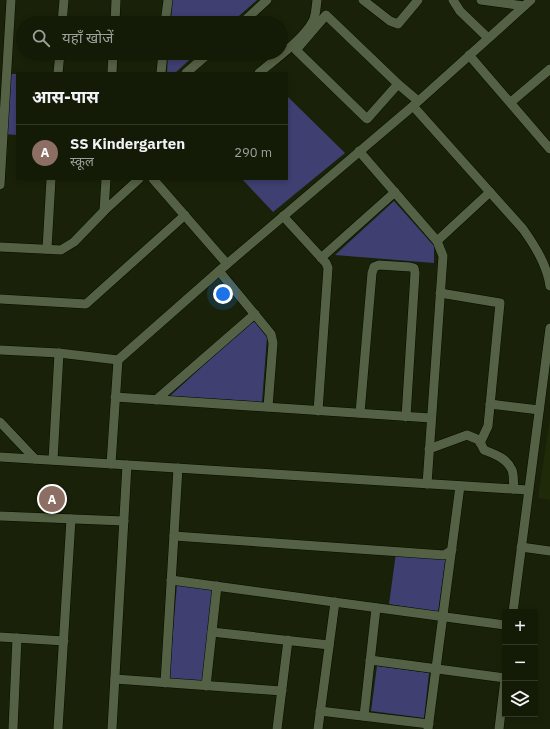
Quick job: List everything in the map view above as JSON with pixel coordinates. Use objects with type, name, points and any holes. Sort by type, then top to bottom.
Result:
[{"type":"street","points":[[0,185],[2,107],[11,0]]},
{"type":"street","points":[[63,16],[64,0]]},
{"type":"street","points":[[115,16],[116,0]]},
{"type":"street","points":[[167,16],[168,0]]},
{"type":"street","points":[[250,16],[267,0]]},
{"type":"street","points":[[288,48],[304,34],[314,18],[317,0]]},
{"type":"street","points":[[363,0],[390,21],[398,24],[418,0]]},
{"type":"street","points":[[453,0],[460,11],[488,38]]},
{"type":"street","points":[[481,0],[528,3]]},
{"type":"street","points":[[110,464],[118,360],[227,264],[415,103],[528,3]]},
{"type":"street","points":[[398,84],[367,119],[296,50],[326,15],[398,84],[490,192],[523,228],[535,247],[549,278],[550,286]]},
{"type":"street","points":[[469,55],[548,144]]},
{"type":"street","points":[[58,72],[59,60]]},
{"type":"street","points":[[112,72],[113,60]]},
{"type":"street","points":[[161,72],[162,60]]},
{"type":"street","points":[[187,72],[200,60]]},
{"type":"street","points":[[260,72],[274,60]]},
{"type":"street","points":[[511,102],[550,69]]},
{"type":"street","points":[[359,151],[437,241],[443,256],[427,484]]},
{"type":"street","points":[[47,249],[51,180]]},
{"type":"street","points":[[104,211],[106,180]]},
{"type":"street","points":[[0,247],[61,250],[74,242],[104,211],[138,180]]},
{"type":"street","points":[[154,180],[227,264]]},
{"type":"street","points":[[321,258],[395,192]]},
{"type":"street","points":[[437,241],[490,192]]},
{"type":"street","points":[[0,299],[86,304],[185,215]]},
{"type":"street","points":[[283,216],[326,263],[328,268],[329,277],[318,411]]},
{"type":"street","points":[[360,414],[372,273],[374,267],[379,265],[410,267],[414,268],[415,273],[406,417]]},
{"type":"street","points":[[219,271],[271,334],[273,343],[268,407]]},
{"type":"street","points":[[440,293],[500,303],[488,426],[480,443]]},
{"type":"street","points":[[156,400],[255,314]]},
{"type":"street","points":[[513,609],[539,410],[548,359],[550,328]]},
{"type":"street","points":[[0,350],[59,353],[118,360]]},
{"type":"street","points":[[53,460],[59,353]]},
{"type":"street","points":[[115,397],[431,418]]},
{"type":"street","points":[[490,404],[539,410]]},
{"type":"street","points":[[0,422],[35,459]]},
{"type":"street","points":[[429,449],[467,435],[479,440],[484,450],[500,456],[508,463],[512,471],[514,489]]},
{"type":"street","points":[[0,457],[528,490]]},
{"type":"street","points":[[112,729],[127,465]]},
{"type":"street","points":[[165,683],[178,468]]},
{"type":"street","points":[[320,711],[429,726],[460,486]]},
{"type":"street","points":[[0,516],[124,521]]},
{"type":"street","points":[[58,729],[71,519]]},
{"type":"street","points":[[174,536],[444,555],[452,550]]},
{"type":"street","points":[[521,547],[550,551]]},
{"type":"street","points":[[171,580],[502,625]]},
{"type":"street","points":[[206,686],[217,586]]},
{"type":"street","points":[[318,729],[335,602]]},
{"type":"street","points":[[364,716],[376,608]]},
{"type":"street","points":[[212,632],[329,645]]},
{"type":"street","points":[[0,637],[64,641]]},
{"type":"street","points":[[13,729],[17,638]]},
{"type":"street","points":[[277,729],[288,640]]},
{"type":"street","points":[[370,660],[502,678]]},
{"type":"street","points":[[115,679],[282,691]]},
{"type":"street","points":[[499,729],[505,681]]},
{"type":"shaded area","points":[[172,0],[257,0],[239,16],[171,16]]},
{"type":"shaded area","points":[[168,60],[189,60],[176,72],[167,72]]},
{"type":"shaded area","points":[[10,74],[16,74],[16,135],[5,134]]},
{"type":"shaded area","points":[[288,97],[345,153],[273,212],[243,180],[288,180]]},
{"type":"shaded area","points":[[394,201],[434,246],[434,263],[335,255]]},
{"type":"shaded area","points":[[253,320],[267,337],[262,402],[170,396]]},
{"type":"shaded area","points":[[550,419],[550,500],[538,498]]},
{"type":"shaded area","points":[[396,553],[446,555],[438,612],[389,604]]},
{"type":"shaded area","points":[[177,584],[213,589],[203,683],[169,680]]},
{"type":"shaded area","points":[[377,666],[429,673],[424,718],[371,711]]},
{"type":"place","name":"SS Kindergarten","points":[[52,499]]}]
